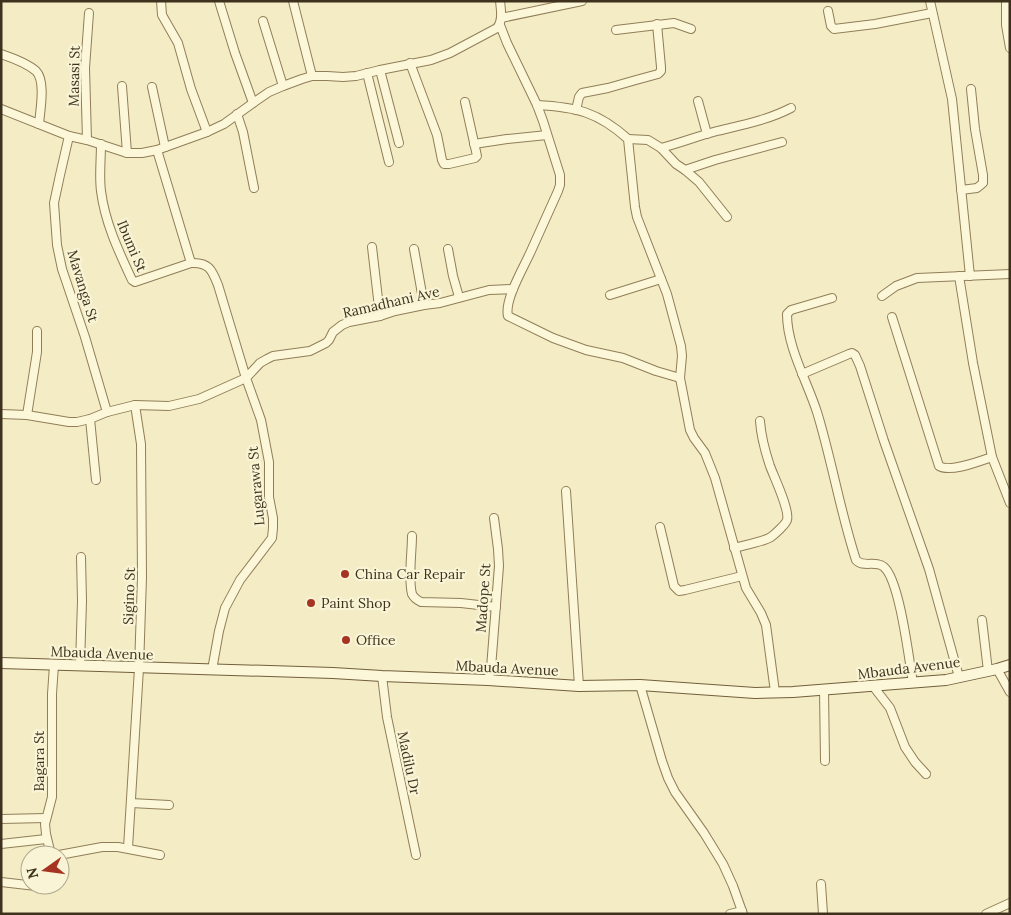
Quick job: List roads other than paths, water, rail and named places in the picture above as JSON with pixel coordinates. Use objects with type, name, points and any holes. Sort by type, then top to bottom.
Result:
[{"type":"street","points":[[161,1],[162,15],[178,43],[207,132]]},
{"type":"street","points":[[219,1],[253,103]]},
{"type":"street","points":[[293,1],[312,76]]},
{"type":"street","points":[[500,1],[500,22],[515,60],[537,105],[560,175],[560,185],[513,289],[507,314],[512,319],[553,338],[586,350],[623,358],[680,378]]},
{"type":"street","points":[[1,110],[69,136],[127,153],[142,153],[157,150],[224,124],[269,92],[283,86],[312,76],[349,77],[431,60],[450,53],[494,30],[500,22],[582,1]]},
{"type":"street","points":[[930,1],[952,99],[970,276]]},
{"type":"street","points":[[1006,1],[1006,25],[1010,48]]},
{"type":"street","points":[[828,11],[831,26],[834,29],[875,24],[932,13]]},
{"type":"street","name":"Masasi St","points":[[87,140],[85,88],[89,13]]},
{"type":"street","points":[[263,21],[283,86]]},
{"type":"street","points":[[616,30],[676,23],[691,29]]},
{"type":"street","points":[[576,110],[578,97],[582,92],[608,88],[658,74],[661,71],[657,24]]},
{"type":"street","points":[[1,54],[25,64],[39,76],[42,85],[38,124]]},
{"type":"street","points":[[410,63],[437,136],[444,164],[475,158],[477,155],[465,102]]},
{"type":"street","points":[[380,70],[399,143]]},
{"type":"street","points":[[367,73],[388,162]]},
{"type":"street","points":[[122,86],[127,153]]},
{"type":"street","points":[[152,87],[165,147]]},
{"type":"street","points":[[961,190],[980,186],[983,175],[975,129],[971,89]]},
{"type":"street","points":[[698,101],[707,134]]},
{"type":"street","points":[[537,105],[554,106],[594,115],[610,124],[628,139],[648,140],[661,148],[676,164],[699,182],[727,218]]},
{"type":"street","points":[[661,148],[768,118],[791,108]]},
{"type":"street","points":[[237,114],[243,132],[254,188]]},
{"type":"street","points":[[474,144],[548,135]]},
{"type":"street","name":"Mavanga St","points":[[69,136],[54,203],[57,245],[62,269],[108,412]]},
{"type":"street","points":[[628,139],[637,217],[667,294],[681,346],[680,378],[690,430],[705,453],[710,465],[746,588],[766,625],[775,692]]},
{"type":"street","points":[[685,170],[782,142]]},
{"type":"street","name":"Ibumi St","points":[[101,144],[100,181],[102,199],[115,244],[132,280],[135,282],[191,263]]},
{"type":"street","points":[[157,150],[191,263],[197,262],[213,271],[246,378]]},
{"type":"street","points":[[372,248],[380,316]]},
{"type":"street","points":[[414,249],[424,305]]},
{"type":"street","points":[[448,249],[459,297]]},
{"type":"street","points":[[882,296],[896,286],[917,278],[1010,274]]},
{"type":"street","points":[[959,276],[973,363],[992,456],[1010,503]]},
{"type":"street","points":[[610,295],[661,279]]},
{"type":"street","name":"Ramadhani Ave","points":[[1,414],[26,414],[77,422],[135,405],[169,406],[183,404],[214,393],[246,378],[260,363],[273,356],[310,351],[326,343],[333,332],[349,322],[440,303],[489,290],[513,289]]},
{"type":"street","points":[[832,298],[791,310],[787,314],[789,333],[818,418],[856,560],[860,563],[878,564],[891,576],[906,634],[913,683]]},
{"type":"street","points":[[892,317],[940,466],[945,469],[953,468],[992,456]]},
{"type":"street","points":[[26,414],[37,352],[37,331]]},
{"type":"street","points":[[802,374],[852,352],[855,355],[929,569],[959,677]]},
{"type":"street","name":"Lugarawa St","points":[[212,670],[225,608],[240,580],[272,538],[273,518],[269,497],[266,442],[261,420],[246,378]]},
{"type":"street","name":"Sigino St","points":[[128,848],[142,576],[141,444],[135,405]]},
{"type":"street","points":[[90,419],[96,480]]},
{"type":"street","points":[[734,548],[769,538],[786,523],[787,519],[782,496],[764,445],[760,421]]},
{"type":"street","points":[[566,491],[579,686]]},
{"type":"street","name":"Madope St","points":[[488,680],[491,668],[496,607],[498,557],[494,518]]},
{"type":"street","points":[[660,528],[674,586],[679,591],[742,576]]},
{"type":"street","points":[[412,536],[410,579],[412,595],[416,600],[420,602],[496,607]]},
{"type":"street","points":[[80,666],[82,557]]},
{"type":"street","points":[[982,620],[992,670],[1010,692]]},
{"type":"street","name":"Mbauda Avenue","points":[[1,663],[333,673],[579,686],[640,685],[755,693],[824,690],[946,680],[1010,665]]},
{"type":"street","name":"Bagara St","points":[[48,845],[44,827],[52,797],[52,694],[54,665]]},
{"type":"street","name":"Madilu Dr","points":[[382,676],[387,717],[416,855]]},
{"type":"street","points":[[640,685],[668,778],[723,864],[733,886],[738,913]]},
{"type":"street","points":[[873,686],[890,708],[905,747],[926,774]]},
{"type":"street","points":[[824,690],[825,761]]},
{"type":"street","points":[[131,803],[169,805]]},
{"type":"street","points":[[1,819],[46,818]]},
{"type":"street","points":[[1,844],[46,838]]},
{"type":"street","points":[[70,853],[102,847],[118,847],[160,855]]},
{"type":"street","points":[[1,882],[20,884]]},
{"type":"street","points":[[821,884],[823,914]]},
{"type":"street","points":[[986,914],[1010,904]]},
{"type":"place","name":"China Car Repair","points":[[345,574]]},
{"type":"place","name":"Paint Shop","points":[[311,603]]},
{"type":"place","name":"Office","points":[[346,640]]}]
